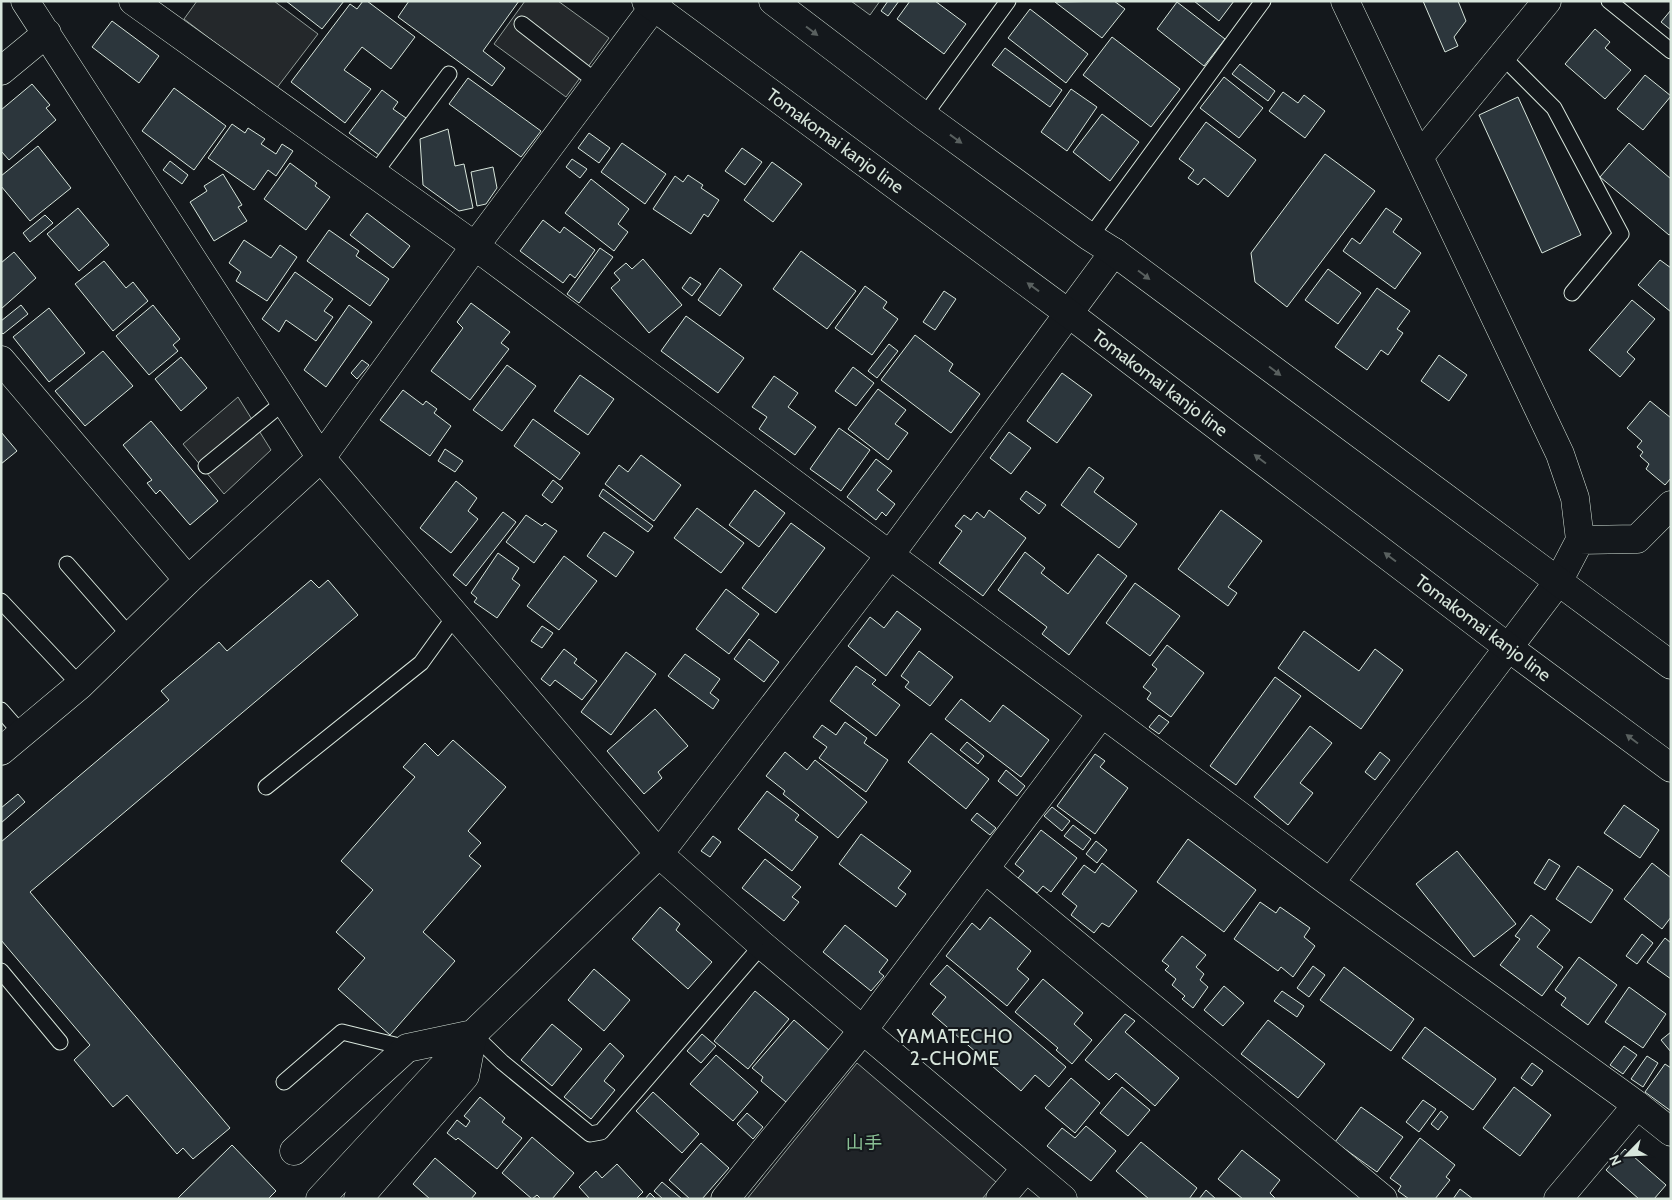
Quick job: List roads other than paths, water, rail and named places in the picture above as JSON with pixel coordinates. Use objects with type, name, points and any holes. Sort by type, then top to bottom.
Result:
[{"type":"street","points":[[133,1],[475,246],[1330,883],[1637,1105],[1671,1132]]},
{"type":"street","points":[[773,1],[924,116],[1090,237],[1114,252],[1671,665]]},
{"type":"street","points":[[1330,883],[1558,582],[1580,540],[1575,498],[1560,454],[1345,1]]},
{"type":"street","points":[[1419,157],[1547,1]]},
{"type":"street","points":[[12,743],[80,685],[188,580],[321,458],[475,246],[598,83],[653,3]]},
{"type":"street","name":"Tomakomai kanjo line","points":[[653,3],[1671,768]]},
{"type":"street","points":[[31,4],[47,33],[321,458],[659,854],[762,945],[1062,1199]]},
{"type":"street","points":[[1,72],[47,33]]},
{"type":"street","points":[[320,1199],[473,1034],[659,854],[889,556],[1114,252]]},
{"type":"street","points":[[1,360],[188,580]]},
{"type":"street","points":[[1580,540],[1637,539],[1671,505]]},
{"type":"street","points":[[725,1199],[863,1030],[1102,713]]},
{"type":"street","points":[[985,869],[1383,1199]]},
{"type":"street","points":[[294,1151],[407,1048],[473,1034]]},
{"type":"street","points":[[358,1199],[465,1076],[473,1034]]},
{"type":"street","points":[[1558,1199],[1637,1105]]},
{"type":"street","points":[[1000,1199],[1026,1168]]},
{"type":"lane","points":[[924,116],[1008,1]]},
{"type":"lane","points":[[1090,237],[1263,1]]},
{"type":"lane","points":[[1610,1],[1671,51]]},
{"type":"lane","points":[[522,24],[598,83]]},
{"type":"lane","points":[[1502,56],[1554,108],[1621,234],[1572,293]]},
{"type":"lane","points":[[374,174],[449,74]]},
{"type":"lane","points":[[206,466],[284,402]]},
{"type":"lane","points":[[67,564],[130,636]]},
{"type":"lane","points":[[1,601],[80,685]]},
{"type":"lane","points":[[266,787],[421,663],[455,616]]},
{"type":"lane","points":[[1,710],[12,743]]},
{"type":"lane","points":[[473,1034],[502,1062],[590,1134],[601,1132],[762,945]]},
{"type":"lane","points":[[1,971],[60,1042]]},
{"type":"lane","points":[[284,1082],[342,1032],[407,1048]]},
{"type":"district","name":"YAMATECHO 2-CHOME","points":[[955,1047]]},
{"type":"park label","name":"山手","points":[[864,1143]]}]
